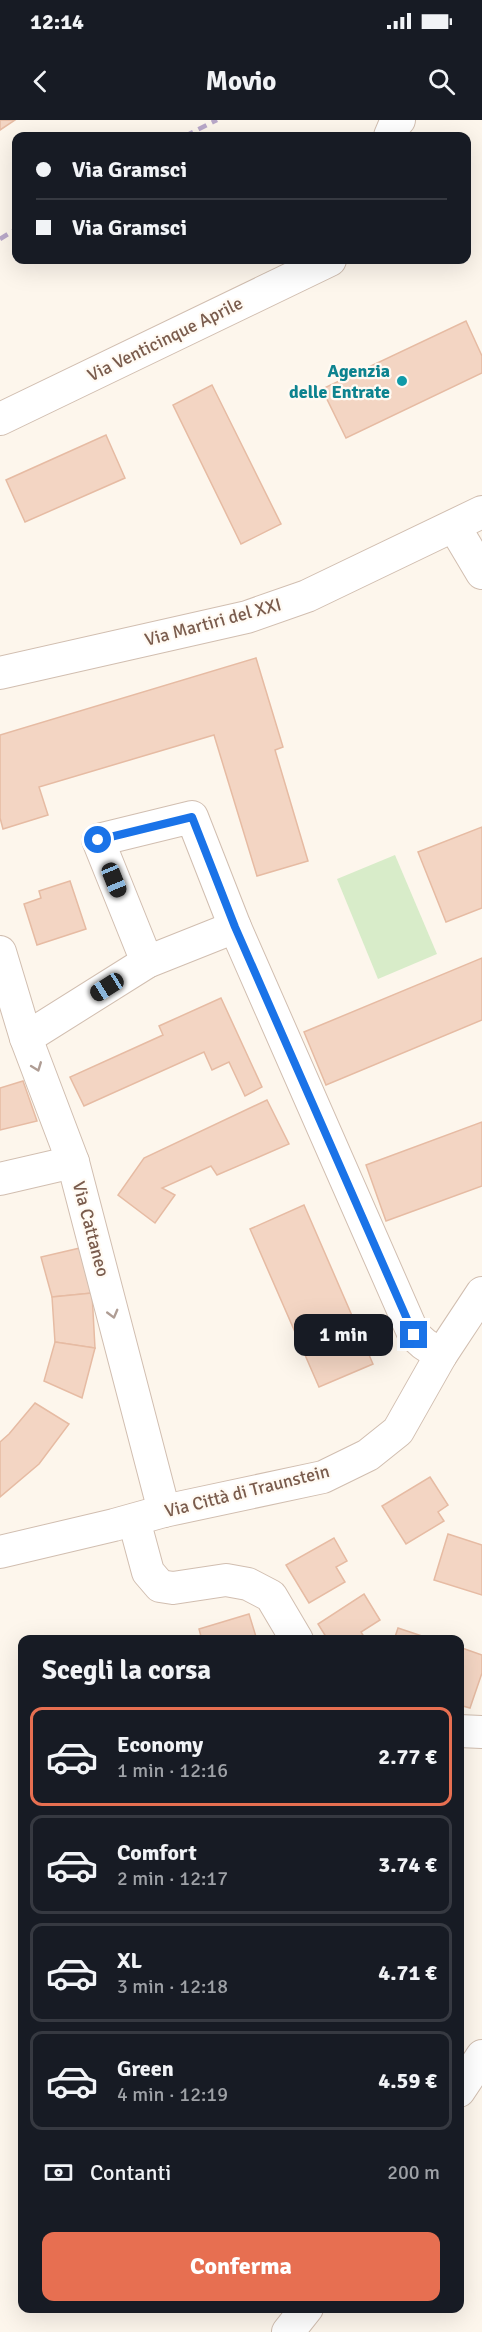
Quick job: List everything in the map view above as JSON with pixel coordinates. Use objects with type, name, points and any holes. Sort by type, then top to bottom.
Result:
[{"type":"street","name":"Via Venticinque Aprile","points":[[0,419],[322,264]]},
{"type":"street","name":"Via Martiri del XXI","points":[[0,673],[247,617],[308,596],[482,512]]},
{"type":"street","points":[[454,526],[482,573]]},
{"type":"street","points":[[147,962],[98,840],[192,817],[235,927],[414,1335],[441,1355]]},
{"type":"street","points":[[26,1038],[147,962],[235,927]]},
{"type":"street","name":"Via Cattaneo","points":[[0,952],[26,1038],[73,1162],[164,1511]]},
{"type":"street","points":[[0,1179],[73,1162]]},
{"type":"street","name":"Via Città di Traunstein","points":[[0,1552],[164,1511],[323,1476],[368,1455],[398,1431],[441,1355],[482,1293]]},
{"type":"street","points":[[134,1520],[148,1572],[160,1586],[173,1588],[226,1580],[248,1584],[272,1596],[294,1635]]},
{"type":"street","points":[[464,1731],[482,1732]]},
{"type":"street","points":[[464,2083],[482,2056]]},
{"type":"street","points":[[288,2332],[303,2313]]},
{"type":"green space","points":[[395,855],[437,954],[378,979],[337,879]]},
{"type":"building","points":[[0,120],[15,120],[0,130]]},
{"type":"building","name":"Agenzia delle Entrate","points":[[466,321],[482,356],[482,373],[346,438],[322,389]]},
{"type":"building","points":[[212,385],[281,524],[241,544],[173,405]]},
{"type":"building","points":[[106,435],[125,478],[25,522],[6,480]]},
{"type":"building","points":[[256,658],[283,747],[275,750],[308,861],[257,876],[214,735],[39,787],[48,815],[3,829],[0,818],[0,735]]},
{"type":"building","points":[[482,827],[482,908],[446,922],[418,852]]},
{"type":"building","points":[[70,881],[86,929],[37,945],[24,904],[41,898],[39,891]]},
{"type":"building","points":[[482,958],[482,1020],[326,1085],[304,1032]]},
{"type":"building","points":[[221,998],[262,1087],[245,1096],[229,1062],[212,1070],[204,1052],[84,1106],[70,1077],[163,1035],[159,1026]]},
{"type":"building","points":[[23,1081],[37,1121],[0,1130],[0,1088]]},
{"type":"building","points":[[267,1100],[289,1144],[217,1175],[211,1166],[162,1188],[175,1195],[155,1223],[118,1195],[144,1158]]},
{"type":"building","points":[[482,1122],[482,1186],[386,1221],[366,1165]]},
{"type":"building","points":[[304,1205],[373,1364],[319,1387],[250,1229]]},
{"type":"building","points":[[80,1248],[92,1293],[52,1297],[41,1257]]},
{"type":"building","points":[[92,1293],[95,1348],[55,1342],[52,1297]]},
{"type":"building","points":[[55,1342],[95,1348],[82,1398],[44,1381]]},
{"type":"building","points":[[35,1403],[69,1424],[39,1464],[0,1497],[0,1442]]},
{"type":"building","points":[[430,1477],[448,1505],[438,1512],[444,1521],[406,1544],[382,1506]]},
{"type":"building","points":[[448,1534],[482,1545],[482,1595],[434,1580]]},
{"type":"building","points":[[334,1538],[347,1561],[336,1567],[345,1582],[309,1603],[286,1565]]},
{"type":"building","points":[[364,1594],[380,1620],[361,1632],[363,1635],[325,1635],[318,1624]]},
{"type":"building","points":[[249,1614],[255,1635],[201,1635],[199,1629]]},
{"type":"building","points":[[398,1628],[419,1635],[396,1635]]},
{"type":"building","points":[[464,1649],[482,1655],[482,1673],[470,1708],[464,1706]]},
{"type":"railway","points":[[193,132],[217,120]]},
{"type":"railway","points":[[0,239],[12,232]]},
{"type":"place","name":"Agenzia delle Entrate","points":[[402,381]]},
{"type":"route","points":[[98,840],[192,817],[235,927],[414,1335]]}]
